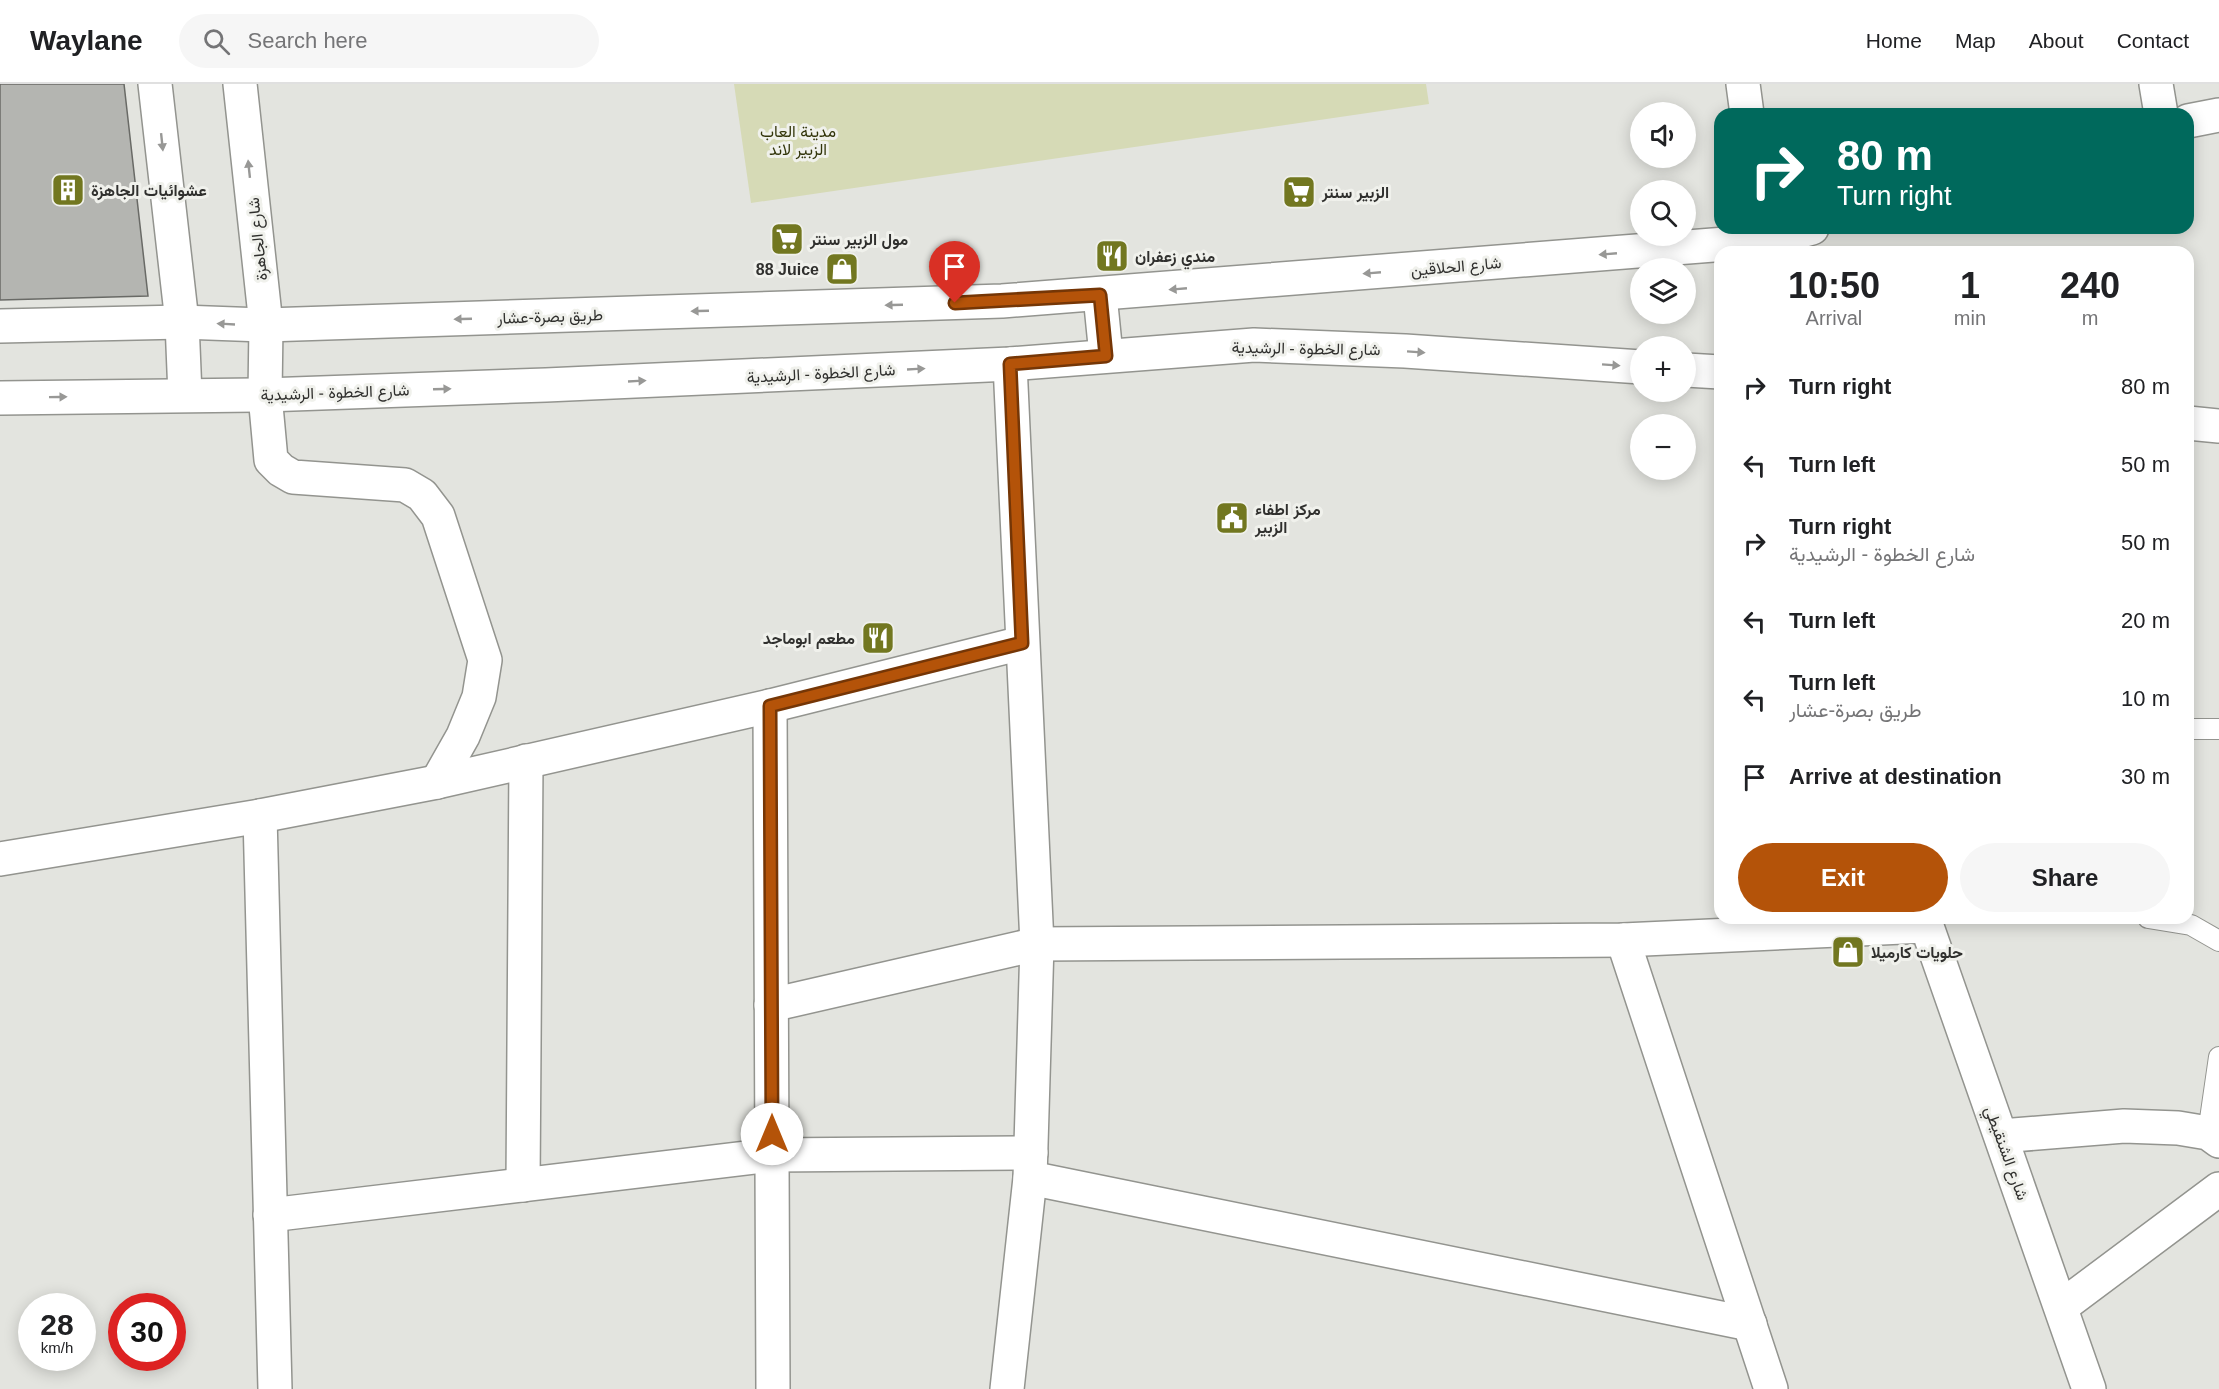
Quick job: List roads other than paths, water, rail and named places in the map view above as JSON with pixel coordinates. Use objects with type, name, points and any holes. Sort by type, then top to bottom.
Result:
[{"type":"street","points":[[155,84],[182,322],[185,395]]},
{"type":"street","name":"شارع الجاهزة","points":[[240,84],[266,326],[265,395],[272,460],[281,470],[293,477],[405,485],[422,495],[438,516],[485,660],[479,697],[464,736],[437,782]]},
{"type":"street","points":[[1743,84],[1746,108]]},
{"type":"street","points":[[2156,84],[2160,108]]},
{"type":"street","points":[[2194,121],[2219,115]]},
{"type":"street","name":"شارع الحلاقين","points":[[1100,295],[1764,235]]},
{"type":"street","points":[[1100,295],[1106,356]]},
{"type":"street","name":"طريق بصرة-عشار","points":[[0,326],[182,322],[266,326],[1002,301],[1100,295]]},
{"type":"street","name":"شارع الخطوة - الرشيدية","points":[[0,398],[265,395],[546,385],[1010,364],[1254,345],[1405,351],[1630,366]]},
{"type":"street","points":[[1007,1389],[1031,1166],[1037,944],[1010,364]]},
{"type":"street","points":[[1696,371],[1714,372]]},
{"type":"street","points":[[2194,424],[2219,426]]},
{"type":"street","points":[[0,859],[260,816],[437,782],[770,706],[1022,643]]},
{"type":"street","points":[[770,706],[773,1389]]},
{"type":"street","points":[[523,1185],[526,761]]},
{"type":"street","points":[[260,816],[275,1389]]},
{"type":"street","points":[[771,1005],[1037,944],[1623,940],[1891,924]]},
{"type":"street","name":"شارع الشنقيطي","points":[[1926,924],[2090,1389]]},
{"type":"street","points":[[1623,940],[1771,1389]]},
{"type":"street","points":[[2001,1136],[2124,1126],[2178,1128],[2213,1137]]},
{"type":"street","points":[[270,1215],[772,1155],[1031,1166],[1749,1324]]},
{"type":"street","points":[[2061,1307],[2219,1189]]},
{"type":"lane","points":[[2194,729],[2219,729]]},
{"type":"lane","points":[[2185,924],[2191,925],[2219,941]]},
{"type":"lane","points":[[2213,1137],[2219,1057]]},
{"type":"place","name":"عشوائيات الجاهزة","points":[[68,190]]},
{"type":"place","name":"الزبير سنتر","points":[[1299,192]]},
{"type":"place","name":"مول الزبير سنتر","points":[[787,239]]},
{"type":"place","name":"مندي زعفران","points":[[1112,256]]},
{"type":"place","name":"88 Juice","points":[[842,269]]},
{"type":"place","name":"مركز اطفاء الزبير","points":[[1232,518]]},
{"type":"place","name":"مطعم ابوماجد","points":[[878,638]]},
{"type":"place","name":"حلويات كارميلا","points":[[1848,952]]},
{"type":"park label","name":"مدينة العاب الزبير لاند","points":[[798,140]]}]
